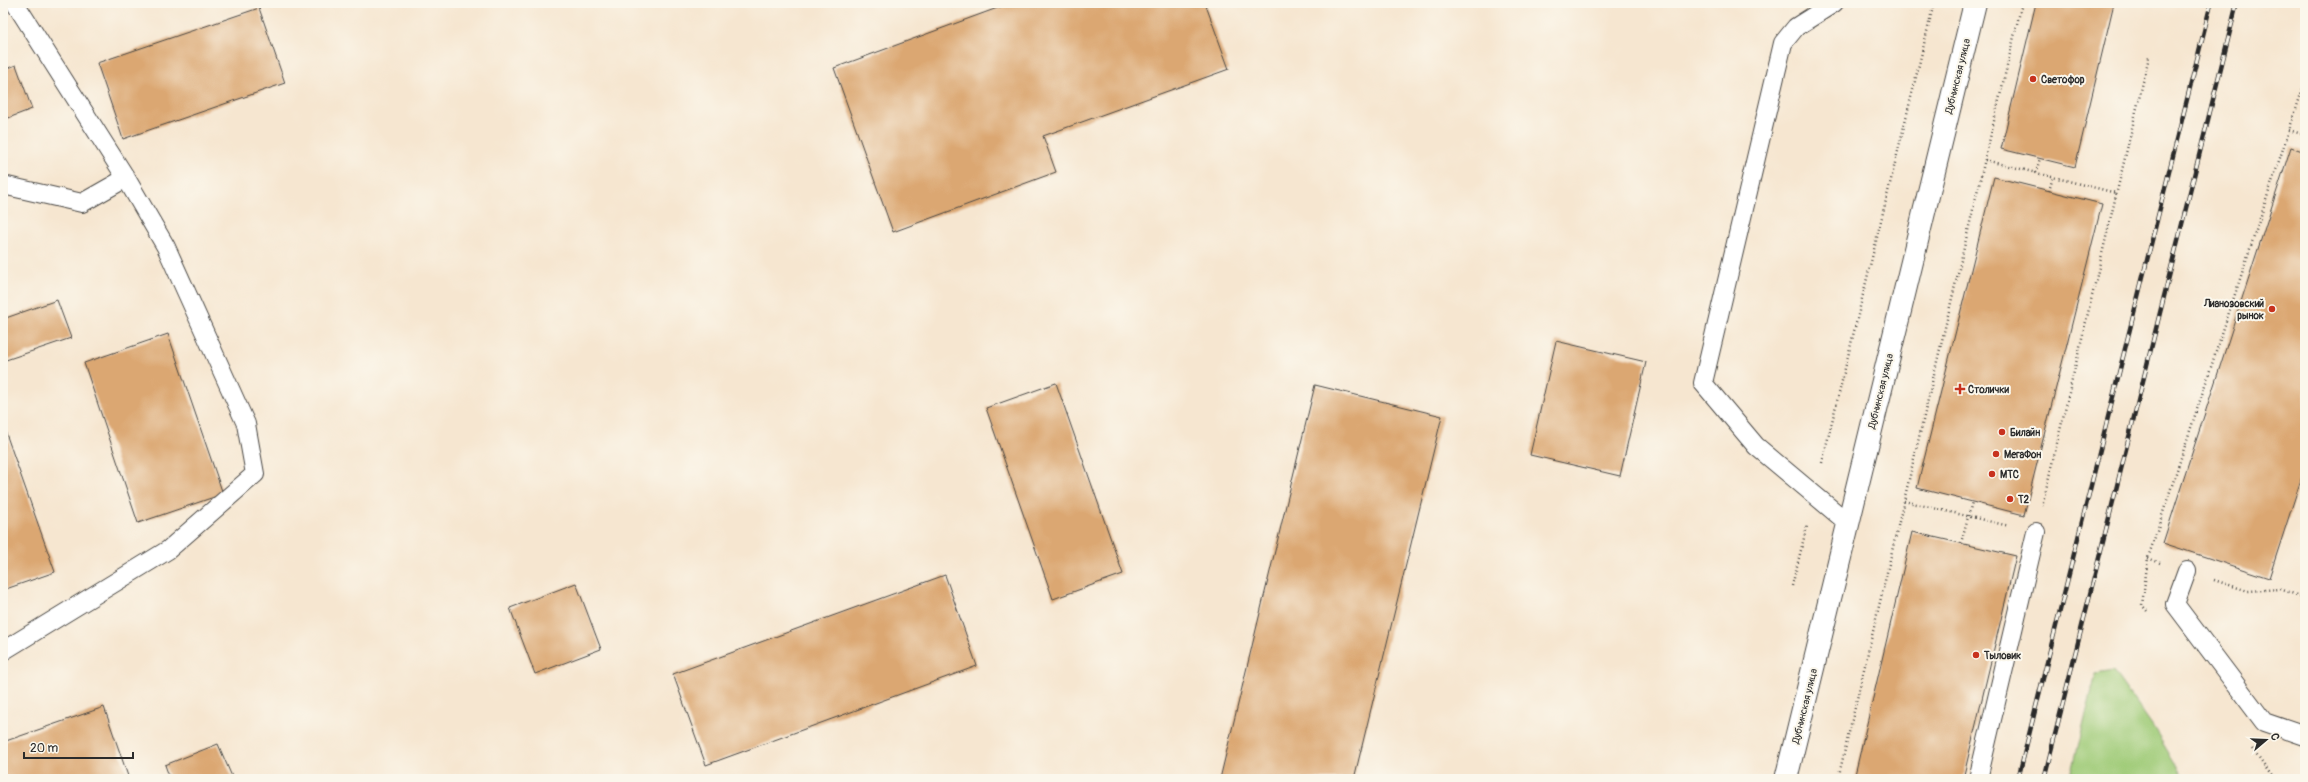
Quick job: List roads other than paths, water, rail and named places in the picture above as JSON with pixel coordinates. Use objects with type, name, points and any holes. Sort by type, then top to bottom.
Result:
[{"type":"street","name":"Дубнинская улица","points":[[1786,779],[1975,3]]},
{"type":"lane","points":[[3,651],[168,550],[255,474],[246,424],[166,247],[126,178],[15,3]]},
{"type":"lane","points":[[1834,3],[1796,27],[1782,43],[1703,383],[1756,446],[1848,523]]},
{"type":"lane","points":[[3,185],[82,203],[126,178]]},
{"type":"lane","points":[[1978,779],[2036,532]]},
{"type":"lane","points":[[2187,571],[2176,604],[2264,722],[2305,736]]},
{"type":"railway","points":[[2018,779],[2211,3]]},
{"type":"railway","points":[[2044,779],[2237,3]]},
{"type":"place","name":"Светофор","points":[[2033,79]]},
{"type":"place","name":"Лианозовский рынок","points":[[2272,309]]},
{"type":"place","name":"Столички","points":[[1960,389]]},
{"type":"place","name":"Билайн","points":[[2002,432]]},
{"type":"place","name":"МегаФон","points":[[1996,454]]},
{"type":"place","name":"МТС","points":[[1992,474]]},
{"type":"place","name":"T2","points":[[2010,499]]},
{"type":"place","name":"Тыловик","points":[[1976,655]]}]
